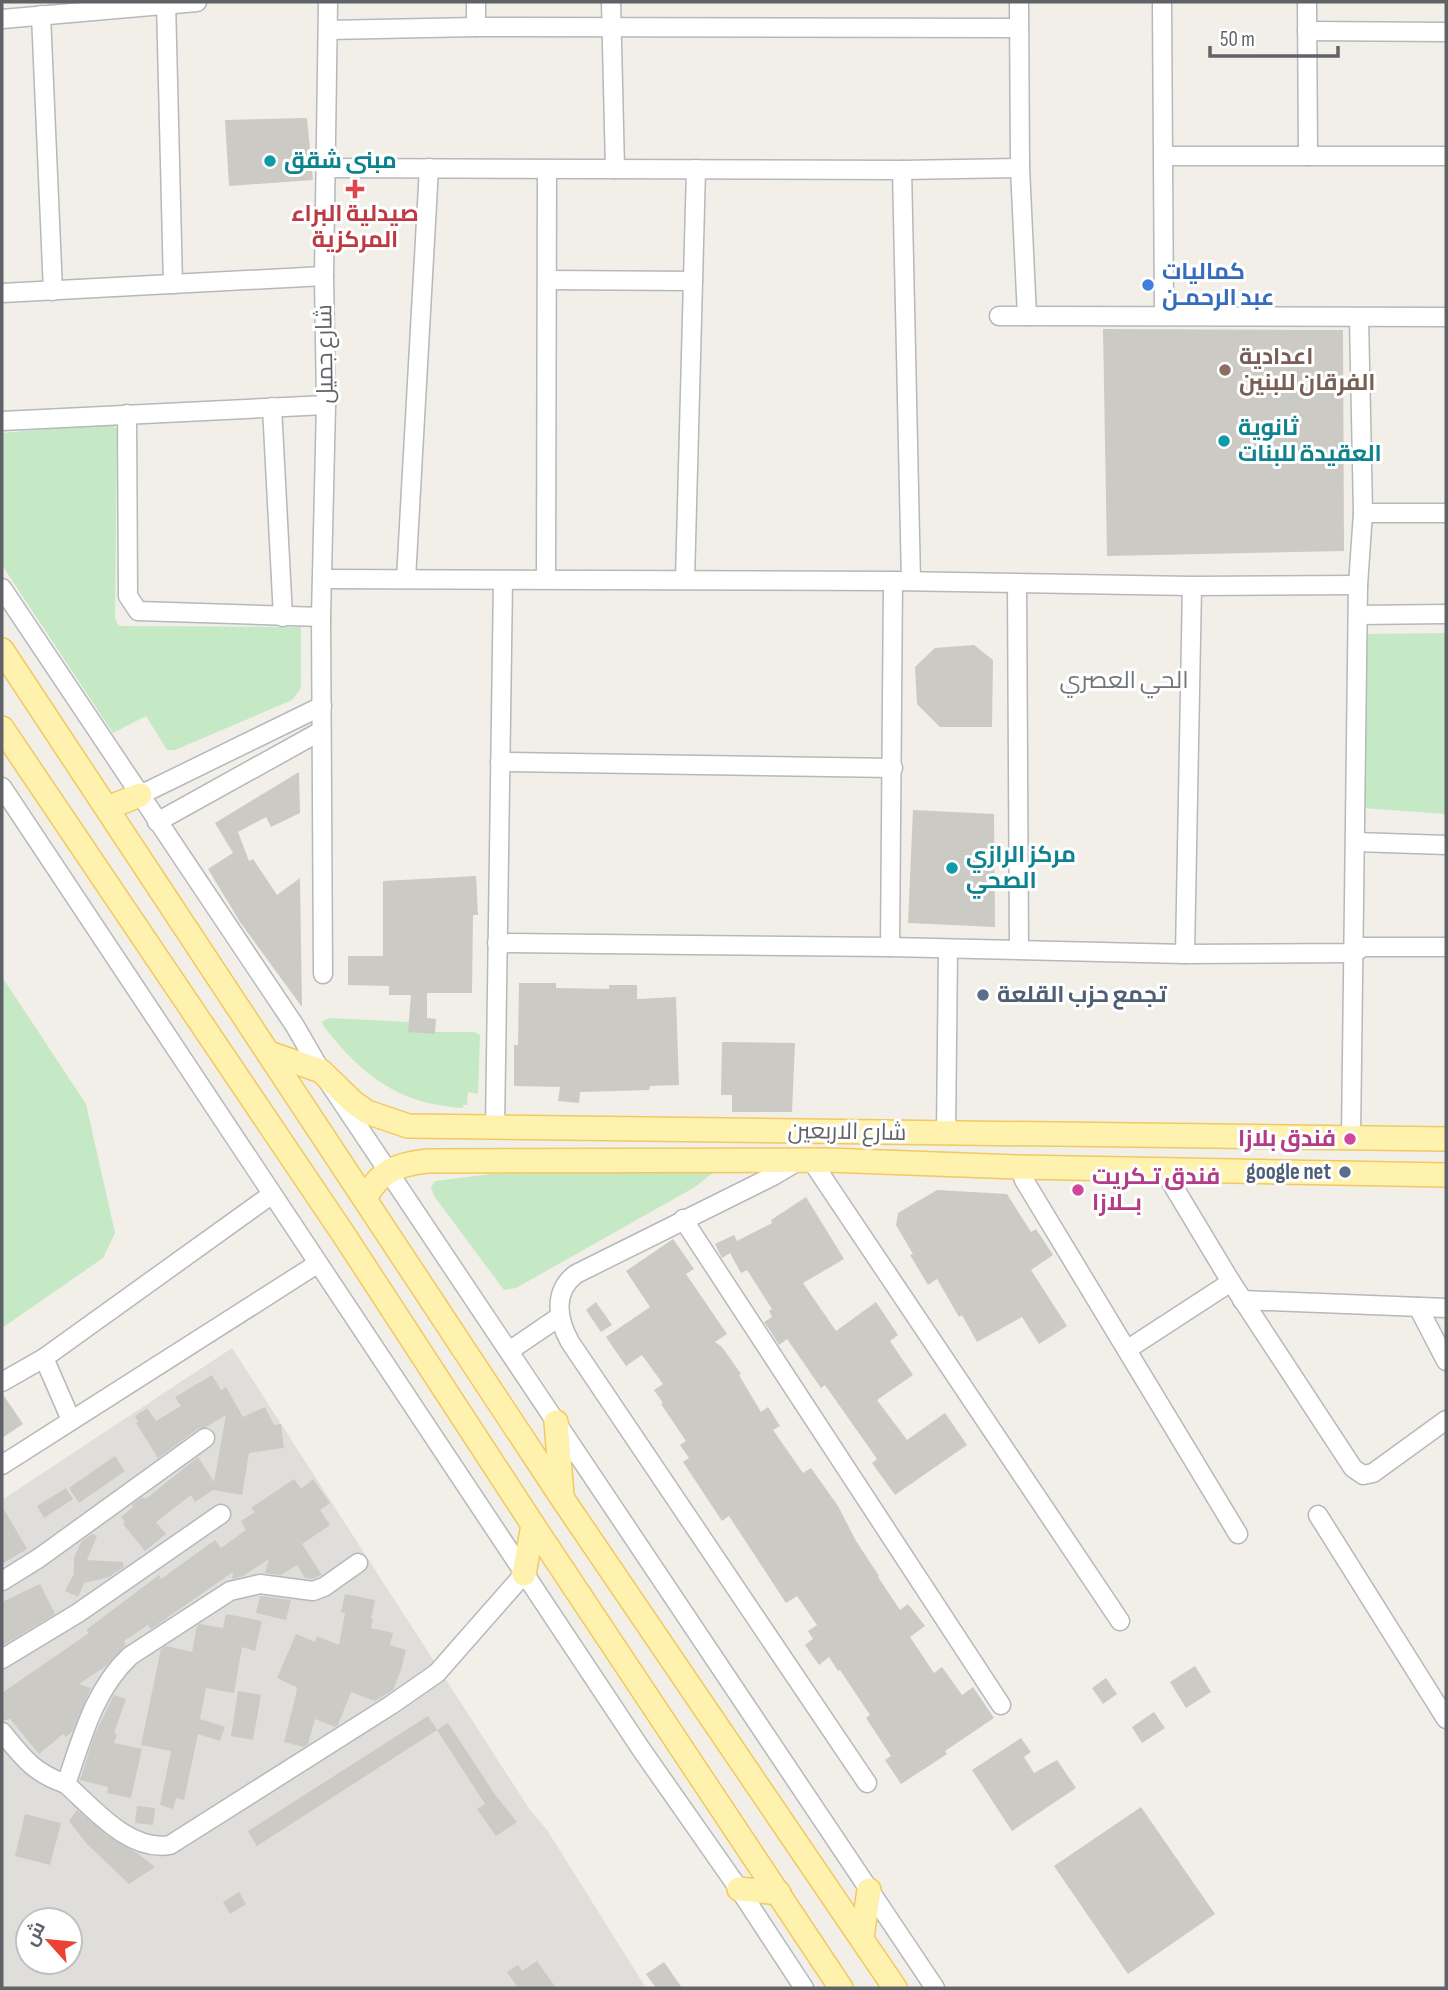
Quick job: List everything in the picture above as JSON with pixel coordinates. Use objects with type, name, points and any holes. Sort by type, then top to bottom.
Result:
[{"type":"main road","points":[[2,650],[562,1498],[895,1988]]},
{"type":"main road","points":[[2,728],[351,1247],[841,1988]]},
{"type":"main road","points":[[107,808],[139,795]]},
{"type":"main road","name":"شارع الاربعين","points":[[269,1053],[321,1071],[367,1112],[408,1126],[1446,1139]]},
{"type":"main road","points":[[813,1160],[829,1132]]},
{"type":"main road","name":"شارع الاربعين","points":[[390,1171],[428,1161],[813,1160],[1019,1167],[1446,1175]]},
{"type":"main road","points":[[365,1199],[380,1175],[390,1171]]},
{"type":"main road","points":[[556,1422],[562,1498]]},
{"type":"main road","points":[[524,1573],[533,1525]]},
{"type":"main road","points":[[739,1889],[779,1893]]},
{"type":"main road","points":[[862,1937],[869,1890]]},
{"type":"street","points":[[2,19],[197,2]]},
{"type":"street","name":"شارع جميل","points":[[323,974],[321,617],[326,405],[324,276],[328,2]]},
{"type":"street","points":[[476,2],[476,27]]},
{"type":"street","points":[[611,2],[615,169]]},
{"type":"street","points":[[1019,2],[1020,168],[1027,316]]},
{"type":"street","points":[[1162,2],[1164,316]]},
{"type":"street","points":[[1307,2],[1308,156]]},
{"type":"street","points":[[166,3],[173,284]]},
{"type":"street","points":[[41,15],[53,291]]},
{"type":"street","points":[[328,30],[612,26],[1019,28]]},
{"type":"street","points":[[1307,31],[1446,32]]},
{"type":"street","points":[[1164,156],[1446,156]]},
{"type":"street","points":[[326,168],[1020,168]]},
{"type":"street","points":[[407,579],[429,168]]},
{"type":"street","points":[[546,579],[547,169]]},
{"type":"street","points":[[685,580],[696,169]]},
{"type":"street","points":[[890,947],[893,768],[902,581],[902,170]]},
{"type":"street","points":[[2,293],[324,276]]},
{"type":"street","points":[[547,280],[693,281]]},
{"type":"street","points":[[999,316],[1446,317]]},
{"type":"street","points":[[1351,1138],[1358,584],[1363,513],[1359,318]]},
{"type":"street","points":[[2,421],[326,405]]},
{"type":"street","points":[[272,407],[283,617]]},
{"type":"street","points":[[127,414],[128,596],[138,611],[321,617]]},
{"type":"street","points":[[1363,513],[1446,513]]},
{"type":"street","points":[[322,579],[902,581],[1192,586],[1358,584]]},
{"type":"street","points":[[495,1128],[503,580]]},
{"type":"street","points":[[1017,584],[1019,949]]},
{"type":"street","points":[[1185,954],[1192,586]]},
{"type":"street","points":[[2,588],[295,1026],[321,1071],[934,1988]]},
{"type":"street","points":[[1358,615],[1446,614]]},
{"type":"street","points":[[139,795],[322,706]]},
{"type":"street","points":[[158,822],[321,731]]},
{"type":"street","points":[[500,762],[893,768]]},
{"type":"street","points":[[2,787],[317,1264],[804,1988]]},
{"type":"street","points":[[1356,842],[1446,845]]},
{"type":"street","points":[[497,943],[1019,949],[1185,954],[1354,953],[1363,947],[1446,947]]},
{"type":"street","points":[[946,1134],[948,950]]},
{"type":"street","points":[[867,1783],[570,1342],[559,1317],[561,1296],[569,1279],[682,1219],[813,1160],[1120,1621]]},
{"type":"street","points":[[1019,1167],[1024,1180],[1238,1534]]},
{"type":"street","points":[[1163,1169],[1242,1300],[1353,1468],[1363,1475],[1373,1473],[1443,1430]]},
{"type":"street","points":[[2,1382],[44,1358],[271,1195]]},
{"type":"street","points":[[682,1219],[1001,1705]]},
{"type":"street","points":[[2,1465],[317,1264]]},
{"type":"street","points":[[1128,1349],[1231,1282]]},
{"type":"street","points":[[1242,1300],[1446,1308]]},
{"type":"street","points":[[1418,1307],[1446,1361]]},
{"type":"street","points":[[509,1351],[559,1317]]},
{"type":"street","points":[[44,1358],[71,1420]]},
{"type":"street","points":[[2,1581],[39,1559],[205,1438]]},
{"type":"street","points":[[2,1659],[79,1613],[221,1514]]},
{"type":"street","points":[[1318,1515],[1446,1719]]},
{"type":"street","points":[[66,1784],[97,1699],[117,1668],[130,1656],[230,1591],[260,1584],[313,1591],[324,1587],[358,1563]]},
{"type":"street","points":[[2,1732],[36,1770],[46,1777],[66,1784],[131,1838],[149,1846],[170,1845],[438,1673],[524,1573]]},
{"type":"shaded area","points":[[232,1348],[530,1810],[547,1830],[646,1988],[2,1988],[2,1500]]},
{"type":"green space","points":[[112,423],[117,430],[115,618],[119,626],[301,627],[301,688],[292,700],[175,750],[167,750],[146,716],[113,733],[2,565],[2,433]]},
{"type":"green space","points":[[1446,633],[1446,814],[1363,808],[1367,634]]},
{"type":"green space","points":[[2,977],[86,1104],[115,1233],[103,1258],[2,1328]]},
{"type":"green space","points":[[330,1018],[409,1022],[408,1032],[474,1032],[480,1035],[478,1094],[468,1092],[467,1105],[463,1105],[463,1108],[419,1100],[400,1093],[367,1072],[337,1043],[323,1025],[322,1021]]},
{"type":"green space","points":[[719,1168],[695,1187],[516,1288],[504,1290],[434,1196],[431,1187],[435,1181],[515,1171]]},
{"type":"building","name":"مبنى شقق","points":[[307,118],[313,180],[229,186],[225,120]]},
{"type":"building","name":"ثانوية العقيدة للبنات","points":[[1103,329],[1343,330],[1344,551],[1107,556]]},
{"type":"building","points":[[974,645],[993,660],[992,727],[940,727],[917,704],[915,667],[935,648]]},
{"type":"building","points":[[299,772],[300,813],[271,827],[266,817],[238,832],[249,861],[253,859],[277,895],[300,878],[302,1007],[240,922],[208,869],[233,853],[215,823]]},
{"type":"building","name":"مركز الرازي الصحي","points":[[913,810],[994,814],[995,927],[908,923]]},
{"type":"building","points":[[476,876],[478,915],[473,915],[472,993],[427,993],[427,1018],[436,1019],[435,1034],[408,1032],[411,995],[389,995],[389,986],[348,985],[348,956],[383,956],[383,881]]},
{"type":"building","points":[[519,983],[556,983],[556,988],[609,989],[609,985],[637,985],[637,999],[676,997],[679,1085],[650,1086],[649,1090],[580,1092],[579,1103],[558,1101],[560,1087],[514,1086]]},
{"type":"building","points":[[722,1042],[795,1043],[792,1112],[732,1112],[732,1095],[721,1095]]},
{"type":"building","points":[[937,1190],[1007,1194],[1031,1232],[1036,1229],[1053,1255],[1031,1270],[1067,1326],[1039,1344],[1022,1317],[977,1342],[937,1279],[928,1285],[896,1225],[898,1213]]},
{"type":"building","points":[[806,1197],[844,1259],[803,1283],[836,1331],[876,1302],[898,1335],[890,1341],[913,1375],[877,1400],[907,1440],[945,1413],[967,1445],[895,1495],[872,1463],[877,1459],[825,1385],[821,1388],[787,1339],[779,1345],[764,1322],[772,1317],[769,1311],[772,1309],[747,1270],[741,1273],[730,1253],[722,1258],[715,1244],[734,1235],[737,1241],[772,1223],[771,1220]]},
{"type":"building","points":[[673,1239],[694,1269],[686,1274],[727,1334],[715,1342],[722,1347],[741,1374],[739,1375],[761,1412],[768,1407],[780,1426],[773,1430],[803,1473],[811,1468],[838,1506],[856,1541],[900,1610],[908,1604],[925,1626],[910,1637],[934,1673],[942,1667],[962,1695],[973,1687],[994,1718],[945,1751],[947,1754],[901,1784],[885,1760],[891,1756],[866,1718],[870,1715],[840,1670],[838,1671],[829,1657],[819,1665],[805,1645],[813,1639],[808,1631],[817,1625],[797,1596],[786,1603],[729,1516],[722,1521],[683,1462],[689,1458],[680,1445],[686,1441],[654,1390],[663,1384],[642,1355],[626,1366],[606,1337],[650,1307],[626,1271]]},
{"type":"building","points":[[596,1302],[612,1325],[601,1332],[586,1310]]},
{"type":"building","points":[[212,1375],[221,1390],[226,1387],[243,1417],[265,1407],[274,1425],[281,1424],[284,1448],[249,1453],[242,1495],[213,1490],[195,1502],[191,1495],[156,1522],[166,1534],[145,1551],[123,1524],[125,1522],[121,1517],[142,1497],[147,1498],[198,1457],[214,1482],[226,1415],[198,1429],[158,1458],[136,1423],[138,1422],[135,1416],[147,1408],[156,1421],[181,1406],[175,1397]]},
{"type":"building","points":[[2,1393],[23,1424],[2,1438]]},
{"type":"building","points":[[115,1456],[125,1471],[79,1503],[69,1488]]},
{"type":"building","points":[[294,1479],[301,1489],[313,1479],[330,1503],[320,1510],[330,1525],[302,1544],[322,1575],[312,1579],[305,1578],[297,1565],[281,1575],[265,1573],[269,1559],[243,1576],[232,1579],[233,1572],[151,1629],[148,1625],[124,1641],[126,1645],[106,1666],[79,1684],[91,1688],[72,1732],[66,1737],[63,1734],[39,1754],[10,1719],[2,1721],[2,1693],[89,1633],[86,1630],[159,1575],[161,1579],[215,1540],[221,1548],[246,1530],[241,1521],[255,1512],[251,1508]]},
{"type":"building","points":[[66,1488],[73,1499],[44,1518],[37,1506]]},
{"type":"building","points":[[2,1506],[27,1549],[2,1564]]},
{"type":"building","points":[[92,1534],[97,1536],[87,1560],[123,1562],[124,1567],[109,1577],[84,1583],[78,1597],[65,1591],[74,1574],[74,1558],[81,1542]]},
{"type":"building","points":[[40,1584],[55,1614],[2,1646],[2,1602]]},
{"type":"building","points":[[345,1594],[375,1600],[371,1628],[393,1633],[390,1645],[406,1650],[393,1690],[375,1701],[351,1692],[338,1725],[335,1727],[315,1719],[308,1744],[304,1747],[284,1742],[297,1690],[277,1678],[296,1634],[315,1642],[317,1636],[339,1645],[345,1613],[341,1612]]},
{"type":"building","points":[[260,1596],[291,1600],[286,1620],[256,1613]]},
{"type":"building","points":[[226,1614],[262,1621],[255,1651],[242,1647],[234,1693],[206,1688],[200,1719],[225,1727],[220,1741],[198,1734],[184,1800],[176,1798],[173,1809],[160,1805],[171,1751],[141,1745],[161,1649],[166,1646],[192,1652],[197,1626],[200,1624],[223,1628]]},
{"type":"building","points":[[1195,1666],[1211,1692],[1186,1708],[1170,1682]]},
{"type":"building","points":[[1106,1678],[1117,1694],[1103,1704],[1092,1688]]},
{"type":"building","points":[[238,1691],[261,1695],[253,1740],[231,1736]]},
{"type":"building","points":[[114,1695],[126,1699],[114,1733],[117,1734],[114,1743],[142,1749],[131,1798],[107,1793],[108,1787],[80,1780],[94,1736]]},
{"type":"building","points":[[1154,1712],[1165,1728],[1142,1743],[1132,1727]]},
{"type":"building","points":[[428,1716],[437,1730],[257,1846],[248,1831]]},
{"type":"building","points":[[448,1723],[496,1796],[517,1822],[496,1836],[477,1809],[485,1804],[437,1730]]},
{"type":"building","points":[[1021,1738],[1031,1752],[1024,1757],[1034,1773],[1057,1760],[1076,1788],[1012,1831],[972,1770]]},
{"type":"building","points":[[137,1806],[155,1808],[153,1825],[135,1823]]},
{"type":"building","points":[[1141,1807],[1215,1914],[1128,1974],[1054,1866]]},
{"type":"building","points":[[77,1810],[107,1836],[155,1867],[129,1884],[86,1843],[69,1821]]},
{"type":"building","points":[[25,1814],[61,1823],[50,1865],[15,1856]]},
{"type":"building","points":[[239,1892],[246,1904],[230,1914],[223,1902]]},
{"type":"building","points":[[537,1961],[556,1988],[518,1988],[507,1972],[518,1965],[522,1971]]},
{"type":"building","points":[[664,1962],[682,1988],[656,1988],[646,1974]]},
{"type":"place","name":"مبنى شقق","points":[[270,161]]},
{"type":"place","name":"صيدلية البراء المركزية","points":[[355,189]]},
{"type":"place","name":"كماليات عبد الرحمـن","points":[[1148,285]]},
{"type":"place","name":"اعدادية الفرقان للبنين","points":[[1225,370]]},
{"type":"place","name":"ثانوية العقيدة للبنات","points":[[1224,441]]},
{"type":"place","name":"مركز الرازي الصحي","points":[[952,868]]},
{"type":"place","name":"تجمع حزب القلعة","points":[[983,995]]},
{"type":"place","name":"فندق بلازا","points":[[1350,1139]]},
{"type":"place","name":"google net","points":[[1345,1172]]},
{"type":"place","name":"فندق تـكريت بــلازا","points":[[1078,1190]]},
{"type":"district","name":"الحي العصري","points":[[1124,680]]}]
